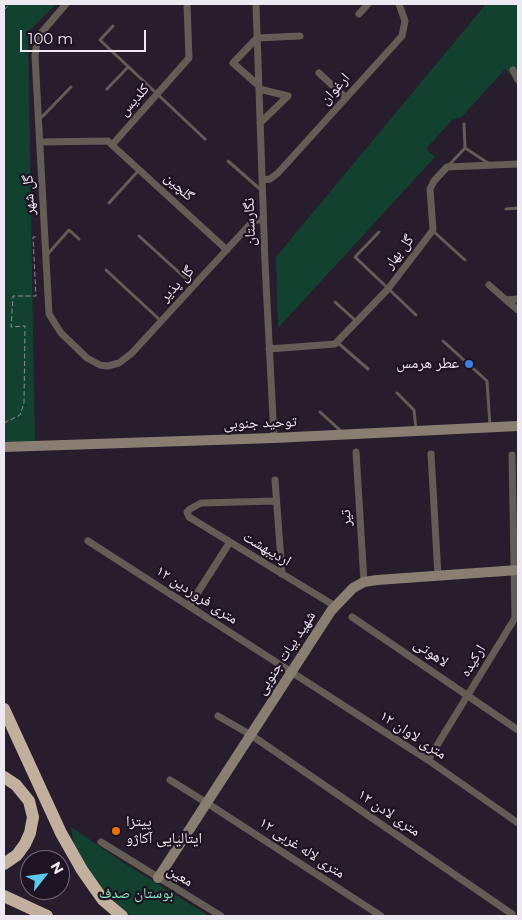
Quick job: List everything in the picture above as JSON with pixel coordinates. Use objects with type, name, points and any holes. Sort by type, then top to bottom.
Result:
[{"type":"highway","points":[[4,709],[61,833],[82,870],[103,900],[122,916]]},
{"type":"highway","points":[[4,777],[16,785],[29,801],[33,817],[30,833],[25,844],[17,855],[4,864]]},
{"type":"highway","points":[[4,896],[47,916]]},
{"type":"street","name":"گل شهر","points":[[66,4],[42,32],[37,42],[35,56],[51,319],[61,333],[87,358],[100,365],[108,366]]},
{"type":"street","name":"کلدیس","points":[[112,144],[188,58],[187,4]]},
{"type":"street","name":"نگارستان","points":[[256,4],[263,219],[274,438]]},
{"type":"street","points":[[359,14],[368,4]]},
{"type":"street","name":"ارغوان","points":[[262,180],[278,173],[402,36],[405,21],[399,4]]},
{"type":"street","points":[[260,123],[288,96],[259,87],[233,63],[257,38],[300,36]]},
{"type":"street","points":[[513,70],[518,80]]},
{"type":"street","points":[[319,73],[346,98]]},
{"type":"street","points":[[40,142],[108,141],[112,144]]},
{"type":"street","name":"گلچین","points":[[112,144],[227,250]]},
{"type":"street","points":[[448,167],[518,164]]},
{"type":"street","name":"گل بهار","points":[[337,342],[388,289],[432,230],[430,190],[434,181],[448,167]]},
{"type":"street","name":"گل پذیر","points":[[108,366],[126,359],[253,222],[263,219]]},
{"type":"street","points":[[489,285],[518,310]]},
{"type":"street","points":[[506,300],[518,299]]},
{"type":"street","points":[[269,349],[335,344],[337,342]]},
{"type":"street","name":"توحید جنوبی","points":[[4,447],[274,438],[518,426]]},
{"type":"street","name":"تیر","points":[[356,452],[364,582]]},
{"type":"street","points":[[431,454],[438,576]]},
{"type":"street","name":"ارکیده","points":[[428,760],[515,618],[516,570],[512,455]]},
{"type":"street","points":[[275,480],[282,574]]},
{"type":"street","name":"اردیبهشت","points":[[276,501],[200,503],[190,508],[187,512],[189,517],[336,606]]},
{"type":"street","name":"۱۲ متری فروردین","points":[[88,541],[291,672]]},
{"type":"street","points":[[189,606],[230,542]]},
{"type":"street","points":[[364,582],[516,570]]},
{"type":"street","name":"شهید بیات جنوبی","points":[[158,878],[291,672],[336,606],[353,588],[364,582]]},
{"type":"street","name":"لاهوتی","points":[[352,616],[518,730]]},
{"type":"street","name":"۱۲ متری لاوان","points":[[291,672],[428,760],[518,823]]},
{"type":"street","name":"۱۲ متری لادن","points":[[218,716],[251,735],[513,914]]},
{"type":"street","name":"۱۲ متری لاله غربی","points":[[170,780],[381,916]]},
{"type":"street","name":"معین","points":[[101,842],[221,916]]},
{"type":"lane","points":[[113,26],[100,40],[205,139]]},
{"type":"lane","points":[[108,89],[128,67]]},
{"type":"lane","points":[[38,121],[71,87]]},
{"type":"lane","points":[[448,167],[465,148],[464,124]]},
{"type":"lane","points":[[465,148],[488,164]]},
{"type":"lane","points":[[228,161],[262,191]]},
{"type":"lane","points":[[109,202],[139,169]]},
{"type":"lane","points":[[506,209],[518,208]]},
{"type":"lane","points":[[46,255],[69,230],[79,239]]},
{"type":"lane","points":[[432,230],[465,260]]},
{"type":"lane","points":[[379,232],[355,257],[416,315]]},
{"type":"lane","points":[[139,236],[194,286]]},
{"type":"lane","points":[[106,270],[161,321]]},
{"type":"lane","points":[[335,302],[356,322]]},
{"type":"lane","points":[[443,341],[487,381],[490,428]]},
{"type":"lane","points":[[337,342],[368,369]]},
{"type":"lane","points":[[397,393],[414,410],[416,431]]},
{"type":"lane","points":[[320,412],[346,435]]},
{"type":"path","points":[[4,10],[10,4]]},
{"type":"path","points":[[4,423],[20,415],[24,404],[25,326],[11,327],[13,296],[36,296],[33,237],[45,236]]},
{"type":"green space","points":[[4,4],[56,4],[28,32],[35,445],[4,445]]},
{"type":"green space","points":[[486,4],[518,4],[518,83],[505,69],[462,117],[452,120],[426,149],[435,157],[278,328],[276,257]]},
{"type":"green space","name":"بوستان صدف","points":[[71,827],[209,916],[131,916],[99,888],[74,848]]},
{"type":"place","name":"عطر هرمس","points":[[469,364]]},
{"type":"place","name":"پیتزا ایتالیایی آکاژو","points":[[116,831]]}]
